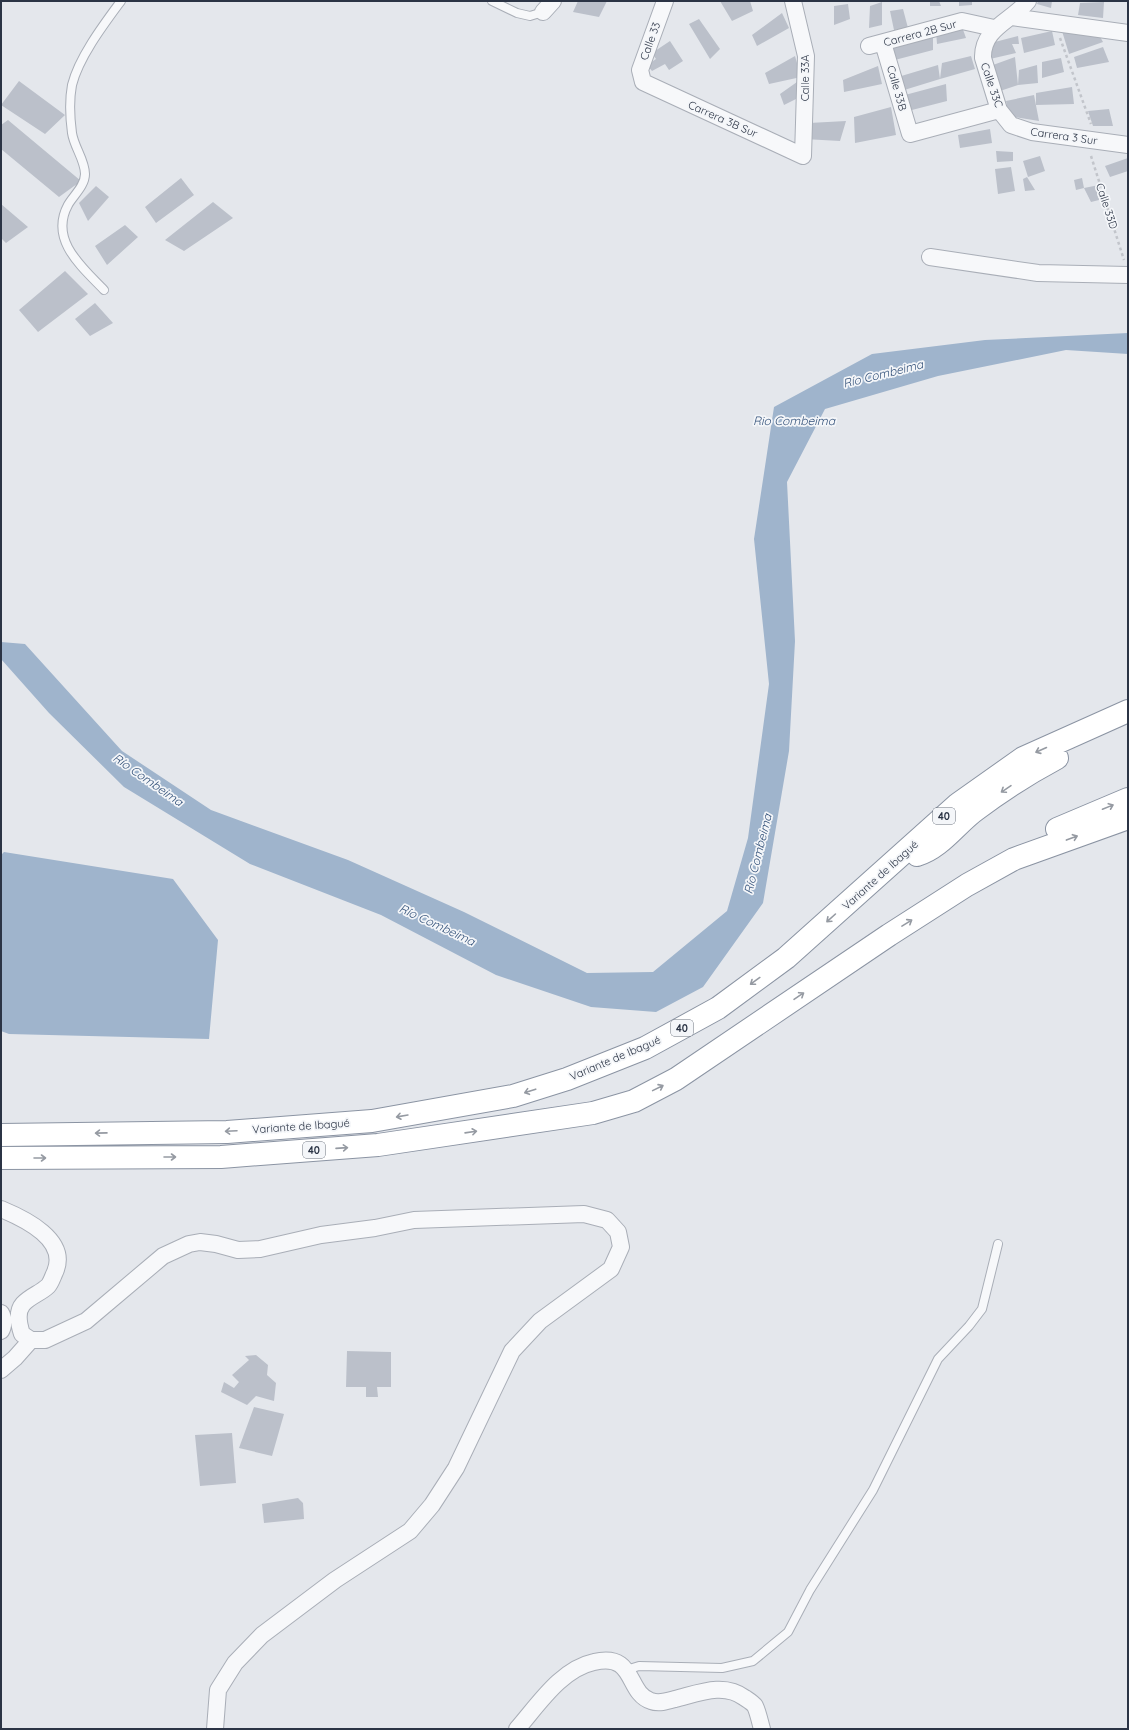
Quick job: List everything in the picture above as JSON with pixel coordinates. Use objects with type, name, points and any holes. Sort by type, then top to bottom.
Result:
[{"type":"highway","name":"Variante de Ibagué","points":[[1,1134],[227,1132],[372,1121],[513,1096],[567,1079],[645,1048],[718,1008],[786,958],[958,804],[1023,758],[1128,711]]},
{"type":"highway","points":[[896,860],[928,852],[976,809],[1033,771],[1094,740],[1128,728]]},
{"type":"highway","points":[[1014,859],[1034,838],[1128,799]]},
{"type":"highway","name":"40","points":[[1,1158],[221,1156],[378,1145],[593,1113],[634,1100],[676,1079],[889,935],[967,885],[1014,859],[1128,818]]},
{"type":"street","name":"Calle 33","points":[[643,82],[640,70],[665,1]]},
{"type":"street","name":"Calle 33A","points":[[793,1],[806,56],[803,156]]},
{"type":"street","name":"Calle 33C","points":[[1001,113],[983,58],[982,49],[994,28],[1012,17],[1028,1]]},
{"type":"street","points":[[1012,17],[1128,33]]},
{"type":"street","name":"Carrera 2B Sur","points":[[876,45],[962,21],[994,28]]},
{"type":"street","name":"Calle 33B","points":[[876,45],[910,134],[1001,113]]},
{"type":"street","name":"Carrera 3B Sur","points":[[643,82],[803,156]]},
{"type":"street","name":"Carrera 3 Sur","points":[[1001,113],[1011,125],[1019,129],[1128,145]]},
{"type":"street","points":[[930,257],[1038,273],[1127,270]]},
{"type":"street","points":[[1,1209],[19,1217],[48,1236],[56,1253],[58,1264],[49,1286],[22,1305],[19,1316],[22,1334],[31,1340],[45,1340],[86,1321],[163,1256],[189,1244],[200,1242],[216,1244],[238,1250],[260,1249],[321,1235],[375,1228],[414,1220],[438,1218],[492,1218],[584,1214],[607,1220],[618,1232],[621,1247],[610,1269],[540,1321],[512,1351],[456,1468],[432,1505],[410,1531],[335,1580],[257,1640],[235,1663],[218,1690],[215,1729]]},
{"type":"street","points":[[1,1313],[3,1317],[3,1328],[1,1331]]},
{"type":"street","points":[[1,1370],[15,1358],[31,1340]]},
{"type":"street","points":[[517,1729],[553,1688],[575,1669],[594,1662],[613,1661],[626,1670],[636,1689],[651,1701],[662,1702],[719,1689],[738,1692],[754,1705],[762,1729]]},
{"type":"lane","points":[[104,290],[72,256],[66,245],[63,234],[63,221],[67,206],[84,181],[85,174],[72,136],[70,113],[72,85],[84,58],[100,30],[121,1]]},
{"type":"lane","points":[[492,1],[517,13],[530,16],[548,6]]},
{"type":"lane","points":[[626,1670],[639,1666],[722,1668],[754,1661],[788,1632],[810,1590],[873,1490],[938,1359],[969,1326],[982,1309],[998,1244]]},
{"type":"path","name":"Calle 33D","points":[[1056,24],[1092,140],[1127,270]]},
{"type":"water","name":"Rio Combeima","points":[[1128,333],[1128,354],[1066,350],[938,376],[825,409],[787,482],[795,641],[789,751],[763,903],[703,987],[656,1012],[591,1007],[496,975],[381,915],[250,864],[124,787],[49,713],[1,659],[1,642],[25,644],[122,751],[211,810],[348,860],[464,912],[587,973],[653,972],[727,911],[748,838],[769,684],[754,539],[774,407],[872,354],[985,340]]},
{"type":"water","points":[[4,852],[173,879],[218,940],[209,1039],[9,1034],[1,1031],[1,855]]},
{"type":"building","points":[[578,1],[607,1],[599,17],[573,12]]},
{"type":"building","points":[[720,1],[750,1],[753,11],[732,21]]},
{"type":"building","points":[[930,1],[939,1],[941,6],[930,6]]},
{"type":"building","points":[[959,1],[972,1],[972,5],[959,6]]},
{"type":"building","points":[[1038,1],[1052,1],[1051,8],[1037,4]]},
{"type":"building","points":[[882,2],[882,25],[869,28],[870,6]]},
{"type":"building","points":[[1104,2],[1103,18],[1078,15],[1080,3]]},
{"type":"building","points":[[848,4],[850,19],[834,25],[834,6]]},
{"type":"building","points":[[903,9],[908,28],[894,30],[890,11]]},
{"type":"building","points":[[782,13],[789,28],[757,46],[752,35]]},
{"type":"building","points":[[699,19],[720,49],[710,59],[689,24]]},
{"type":"building","points":[[961,24],[966,38],[937,44],[936,30]]},
{"type":"building","points":[[1052,31],[1055,45],[1024,53],[1021,38]]},
{"type":"building","points":[[1062,31],[1098,33],[1103,42],[1069,54]]},
{"type":"building","points":[[933,35],[933,50],[891,61],[893,47]]},
{"type":"building","points":[[1018,36],[1019,44],[1012,44],[1016,53],[990,59],[987,44]]},
{"type":"building","points":[[670,41],[683,61],[669,70],[665,64],[652,71],[647,65],[656,59],[652,53]]},
{"type":"building","points":[[1103,47],[1109,62],[1077,68],[1074,57]]},
{"type":"building","points":[[795,56],[801,77],[769,84],[765,73]]},
{"type":"building","points":[[971,56],[975,69],[940,79],[942,63]]},
{"type":"building","points":[[1015,57],[1018,85],[1000,91],[993,65]]},
{"type":"building","points":[[1061,58],[1064,72],[1042,78],[1042,62]]},
{"type":"building","points":[[938,65],[940,79],[901,91],[898,77]]},
{"type":"building","points":[[1037,65],[1038,83],[1018,85],[1019,70]]},
{"type":"building","points":[[878,66],[882,84],[844,92],[843,80]]},
{"type":"building","points":[[19,81],[65,115],[45,134],[1,105]]},
{"type":"building","points":[[797,82],[802,96],[784,105],[780,94]]},
{"type":"building","points":[[946,84],[947,101],[908,111],[905,95]]},
{"type":"building","points":[[1072,87],[1074,104],[1036,105],[1036,93]]},
{"type":"building","points":[[1034,95],[1039,121],[1009,116],[1006,101]]},
{"type":"building","points":[[891,107],[896,135],[855,143],[854,117]]},
{"type":"building","points":[[1109,109],[1113,126],[1093,126],[1088,111]]},
{"type":"building","points":[[8,120],[81,181],[59,197],[1,149],[1,125]]},
{"type":"building","points":[[846,121],[840,141],[804,139],[809,123]]},
{"type":"building","points":[[990,129],[992,143],[960,148],[958,135]]},
{"type":"building","points":[[996,151],[1013,152],[1013,161],[997,162]]},
{"type":"building","points":[[1040,156],[1045,171],[1028,177],[1023,161]]},
{"type":"building","points":[[1128,158],[1128,171],[1110,177],[1105,166]]},
{"type":"building","points":[[1011,167],[1015,191],[998,194],[995,169]]},
{"type":"building","points":[[1027,177],[1035,190],[1025,191],[1023,179]]},
{"type":"building","points":[[181,178],[194,195],[156,223],[145,207]]},
{"type":"building","points":[[1082,178],[1084,188],[1076,190],[1074,180]]},
{"type":"building","points":[[1099,185],[1103,199],[1091,202],[1084,188]]},
{"type":"building","points":[[96,186],[109,197],[88,221],[79,203]]},
{"type":"building","points":[[213,202],[233,218],[184,251],[165,240]]},
{"type":"building","points":[[1,204],[28,227],[6,243],[1,238]]},
{"type":"building","points":[[125,225],[138,237],[107,265],[95,246]]},
{"type":"building","points":[[65,271],[88,294],[38,332],[19,310]]},
{"type":"building","points":[[95,303],[113,323],[90,336],[75,319]]},
{"type":"building","points":[[347,1351],[391,1352],[391,1387],[377,1387],[378,1397],[366,1397],[366,1387],[346,1387]]},
{"type":"building","points":[[256,1355],[268,1365],[267,1375],[276,1383],[274,1401],[256,1396],[247,1405],[221,1392],[224,1382],[234,1388],[239,1382],[232,1375],[249,1360],[245,1356]]},
{"type":"building","points":[[254,1407],[284,1414],[272,1456],[239,1448]]},
{"type":"building","points":[[232,1433],[236,1483],[200,1486],[195,1435]]},
{"type":"building","points":[[298,1498],[303,1503],[304,1519],[264,1523],[262,1504]]},
{"type":"water label","name":"Río Combeima","points":[[883,374]]},
{"type":"water label","name":"Río Combeima","points":[[148,780]]},
{"type":"water label","name":"Río Combeima","points":[[758,854]]},
{"type":"water label","name":"Río Combeima","points":[[437,925]]}]
